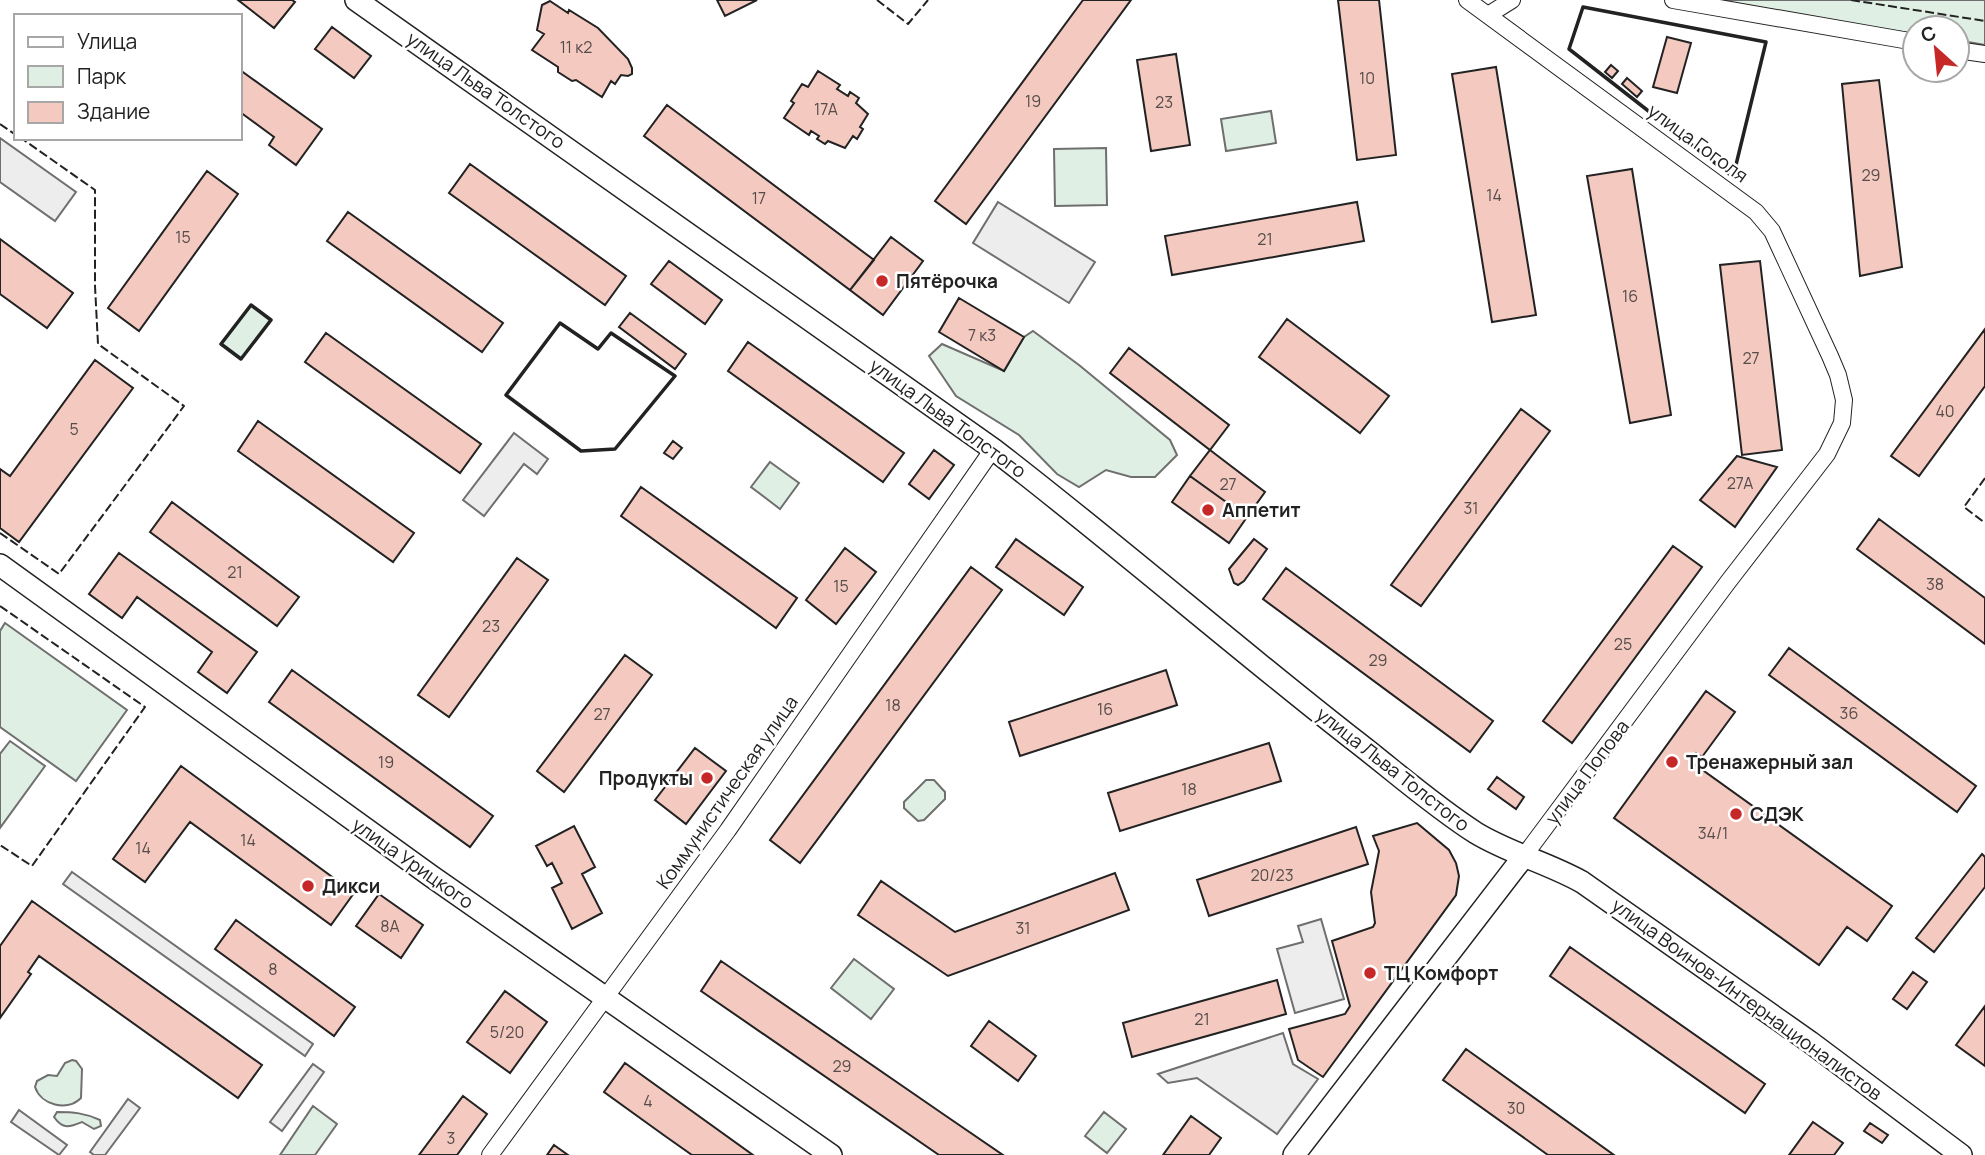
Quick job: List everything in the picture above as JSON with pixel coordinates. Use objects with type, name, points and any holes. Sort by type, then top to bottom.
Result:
[{"type":"street","name":"улица Льва Толстого","points":[[356,0],[993,449],[1414,786],[1472,830],[1524,856]]},
{"type":"street","name":"улица Гоголя","points":[[1467,0],[1756,212],[1772,231],[1838,375]]},
{"type":"street","points":[[1488,15],[1512,0]]},
{"type":"street","points":[[1673,0],[1901,40]]},
{"type":"street","name":"улица Попова","points":[[1294,1155],[1524,856],[1827,454],[1842,423],[1844,400],[1838,375]]},
{"type":"street","name":"Коммунистическая улица","points":[[490,1155],[728,830],[993,449]]},
{"type":"street","name":"улица Урицкого","points":[[0,565],[431,876],[831,1155]]},
{"type":"street","name":"улица Воинов-Интернационалистов","points":[[1524,856],[1558,868],[1620,907],[1810,1042],[1961,1155]]},
{"type":"green space","points":[[1717,0],[1985,0],[1985,45],[1971,42],[1971,14],[1901,14],[1901,32]]},
{"type":"green space","points":[[1271,111],[1276,143],[1226,151],[1221,119]]},
{"type":"green space","points":[[1106,148],[1107,205],[1055,206],[1054,149]]},
{"type":"green space","points":[[251,305],[271,320],[241,359],[221,344]]},
{"type":"green space","points":[[1033,331],[1170,440],[1177,455],[1155,477],[1131,477],[1106,470],[1079,487],[1057,474],[1019,435],[956,396],[929,356],[942,344],[1004,371],[1024,337]]},
{"type":"green space","points":[[770,462],[799,483],[780,509],[751,487]]},
{"type":"green space","points":[[5,623],[127,710],[76,781],[0,727],[0,631]]},
{"type":"green space","points":[[10,741],[45,766],[0,828],[0,754]]},
{"type":"green space","points":[[926,780],[934,780],[945,792],[945,799],[924,820],[918,821],[904,808],[904,802]]},
{"type":"green space","points":[[854,959],[894,989],[871,1019],[831,988]]},
{"type":"green space","points":[[72,1060],[82,1069],[81,1098],[69,1105],[48,1102],[38,1093],[35,1087],[37,1081],[48,1075],[57,1076],[65,1063]]},
{"type":"green space","points":[[313,1106],[337,1124],[315,1155],[280,1155]]},
{"type":"green space","points":[[57,1112],[89,1116],[100,1120],[101,1126],[94,1129],[82,1122],[64,1126],[54,1117]]},
{"type":"green space","points":[[1104,1112],[1126,1129],[1107,1153],[1085,1136]]},
{"type":"shaded area","points":[[0,138],[76,192],[55,221],[0,182]]},
{"type":"shaded area","points":[[998,202],[1095,262],[1069,303],[973,243]]},
{"type":"shaded area","points":[[514,433],[548,459],[537,474],[524,464],[484,516],[463,500]]},
{"type":"shaded area","points":[[72,872],[313,1044],[305,1056],[63,884]]},
{"type":"shaded area","points":[[1321,919],[1344,999],[1295,1013],[1277,949],[1303,942],[1298,926]]},
{"type":"shaded area","points":[[1283,1033],[1293,1064],[1318,1079],[1277,1134],[1197,1078],[1168,1083],[1158,1074]]},
{"type":"shaded area","points":[[313,1064],[324,1072],[282,1131],[270,1122]]},
{"type":"shaded area","points":[[128,1099],[140,1108],[105,1155],[94,1155],[90,1152]]},
{"type":"shaded area","points":[[19,1110],[67,1145],[59,1155],[11,1122]]},
{"type":"building","points":[[238,0],[292,0],[295,2],[274,28]]},
{"type":"building","points":[[717,0],[757,0],[725,16]]},
{"type":"building","points":[[1083,0],[1131,0],[966,224],[935,201]]},
{"type":"building","points":[[1338,0],[1379,0],[1396,155],[1357,160]]},
{"type":"building","points":[[550,1],[598,28],[628,59],[632,74],[621,75],[615,84],[611,81],[602,97],[558,72],[558,67],[532,50],[544,34],[537,30],[542,5]]},
{"type":"building","points":[[332,27],[371,56],[354,78],[315,49]]},
{"type":"building","points":[[1667,37],[1691,43],[1677,93],[1653,87]]},
{"type":"building","points":[[1176,54],[1190,145],[1151,151],[1137,60]]},
{"type":"building","points":[[1611,65],[1618,71],[1612,78],[1605,72]]},
{"type":"building","points":[[1496,67],[1536,315],[1492,322],[1452,74]]},
{"type":"building","points":[[242,71],[322,129],[296,165],[269,145],[274,137],[242,113]]},
{"type":"building","points":[[818,71],[840,85],[837,89],[848,96],[850,92],[859,98],[856,103],[868,114],[857,139],[853,136],[845,148],[828,141],[825,144],[817,139],[819,136],[811,131],[809,135],[784,118],[802,84],[808,87]]},
{"type":"building","points":[[1627,78],[1642,91],[1637,97],[1622,84]]},
{"type":"building","points":[[1879,80],[1902,267],[1860,276],[1842,84]]},
{"type":"building","points":[[667,105],[874,260],[850,290],[644,136]]},
{"type":"building","points":[[470,164],[626,276],[605,305],[449,193]]},
{"type":"building","points":[[1632,169],[1671,415],[1630,423],[1587,176]]},
{"type":"building","points":[[207,171],[238,194],[139,331],[108,308]]},
{"type":"building","points":[[1357,202],[1364,241],[1172,275],[1165,236]]},
{"type":"building","points":[[348,212],[503,323],[482,352],[327,241]]},
{"type":"building","points":[[891,237],[923,261],[883,315],[850,290]]},
{"type":"building","points":[[0,239],[73,293],[47,328],[0,294]]},
{"type":"building","points":[[669,261],[722,300],[705,324],[651,284]]},
{"type":"building","points":[[1760,261],[1782,450],[1742,455],[1720,265]]},
{"type":"building","points":[[959,298],[1024,337],[1004,371],[939,332]]},
{"type":"building","points":[[630,313],[686,354],[675,369],[619,327]]},
{"type":"building","points":[[1287,319],[1389,396],[1360,433],[1259,357]]},
{"type":"building","points":[[1985,329],[1985,386],[1919,476],[1891,456]]},
{"type":"building","points":[[326,333],[481,444],[460,473],[305,362]]},
{"type":"building","points":[[748,342],[904,453],[883,482],[728,371]]},
{"type":"building","points":[[1129,348],[1229,425],[1210,450],[1110,373]]},
{"type":"building","points":[[95,360],[133,388],[19,542],[0,528],[0,469],[10,476]]},
{"type":"building","points":[[1521,409],[1550,431],[1421,606],[1391,585]]},
{"type":"building","points":[[258,421],[414,533],[393,562],[238,451]]},
{"type":"building","points":[[673,441],[682,448],[673,459],[664,453]]},
{"type":"building","points":[[934,450],[954,465],[929,499],[909,484]]},
{"type":"building","points":[[1210,450],[1265,492],[1247,517],[1190,476]]},
{"type":"building","points":[[1737,456],[1777,467],[1735,527],[1700,500]]},
{"type":"building","points":[[1190,476],[1247,517],[1229,543],[1172,502]]},
{"type":"building","points":[[641,487],[797,598],[776,628],[621,516]]},
{"type":"building","points":[[172,502],[299,597],[277,626],[150,532]]},
{"type":"building","points":[[1879,519],[1985,598],[1985,644],[1857,549]]},
{"type":"building","points":[[1016,539],[1083,587],[1064,615],[996,567]]},
{"type":"building","points":[[1254,539],[1267,549],[1244,581],[1238,585],[1234,583],[1229,569]]},
{"type":"building","points":[[1673,546],[1702,567],[1572,743],[1543,721]]},
{"type":"building","points":[[845,548],[876,572],[836,624],[806,600]]},
{"type":"building","points":[[119,553],[257,652],[227,693],[198,672],[212,652],[137,597],[122,618],[89,594]]},
{"type":"building","points":[[517,558],[548,580],[449,717],[418,695]]},
{"type":"building","points":[[971,567],[1002,590],[800,863],[770,840]]},
{"type":"building","points":[[1286,568],[1493,721],[1470,752],[1263,599]]},
{"type":"building","points":[[1789,648],[1976,786],[1957,812],[1769,675]]},
{"type":"building","points":[[625,655],[652,675],[564,792],[537,771]]},
{"type":"building","points":[[292,670],[493,816],[470,847],[269,702]]},
{"type":"building","points":[[1166,670],[1177,705],[1020,756],[1009,722]]},
{"type":"building","points":[[1706,691],[1735,712],[1702,757],[1696,753],[1690,761],[1892,906],[1867,941],[1847,927],[1819,965],[1614,818]]},
{"type":"building","points":[[1269,743],[1281,781],[1120,831],[1108,793]]},
{"type":"building","points":[[695,748],[726,771],[686,824],[655,800]]},
{"type":"building","points":[[181,766],[354,893],[331,925],[190,822],[145,882],[113,859]]},
{"type":"building","points":[[1497,777],[1524,797],[1516,809],[1488,789]]},
{"type":"building","name":"ТЦ Комфорт","points":[[1417,823],[1449,850],[1459,876],[1456,895],[1323,1077],[1298,1060],[1289,1029],[1345,1014],[1350,1006],[1332,941],[1373,927],[1375,923],[1371,892],[1379,851],[1373,836]]},
{"type":"building","points":[[574,826],[595,867],[582,874],[602,913],[572,929],[552,888],[562,883],[552,863],[547,866],[536,846]]},
{"type":"building","points":[[1356,827],[1368,864],[1209,916],[1197,880]]},
{"type":"building","points":[[1982,854],[1985,857],[1985,887],[1934,952],[1916,938]]},
{"type":"building","points":[[1115,873],[1129,910],[948,976],[858,915],[881,881],[955,932]]},
{"type":"building","points":[[379,894],[423,925],[401,958],[356,926]]},
{"type":"building","points":[[32,901],[262,1065],[238,1098],[39,956],[28,972],[31,974],[0,1018],[0,946]]},
{"type":"building","points":[[236,920],[355,1007],[334,1036],[215,949]]},
{"type":"building","points":[[1570,947],[1765,1084],[1745,1113],[1550,976]]},
{"type":"building","points":[[721,961],[1003,1155],[939,1155],[701,991]]},
{"type":"building","points":[[1913,972],[1927,982],[1907,1009],[1893,999]]},
{"type":"building","points":[[1277,980],[1286,1014],[1132,1057],[1123,1023]]},
{"type":"building","points":[[505,991],[547,1022],[510,1073],[467,1042]]},
{"type":"building","points":[[1985,1006],[1985,1066],[1956,1045]]},
{"type":"building","points":[[989,1021],[1036,1056],[1018,1081],[971,1046]]},
{"type":"building","points":[[1466,1049],[1614,1155],[1548,1155],[1443,1080]]},
{"type":"building","points":[[625,1063],[753,1155],[692,1155],[665,1136],[604,1092]]},
{"type":"building","points":[[463,1096],[487,1114],[457,1155],[419,1155]]},
{"type":"building","points":[[1191,1116],[1221,1138],[1209,1155],[1163,1155]]},
{"type":"building","points":[[1813,1122],[1843,1143],[1834,1155],[1789,1155]]},
{"type":"building","points":[[1870,1123],[1888,1135],[1882,1143],[1864,1131]]},
{"type":"building","points":[[554,1145],[568,1155],[547,1155]]},
{"type":"fence","points":[[877,0],[908,24],[928,0]]},
{"type":"fence","points":[[1851,0],[1985,21]]},
{"type":"fence","points":[[0,124],[14,134]]},
{"type":"fence","points":[[0,533],[59,574],[184,406],[98,344],[95,190],[24,140]]},
{"type":"fence","points":[[1985,478],[1964,507],[1985,523]]},
{"type":"fence","points":[[0,606],[145,707],[32,866],[0,845]]},
{"type":"wall","points":[[1583,7],[1766,42],[1733,177],[1569,49],[1583,7]]},
{"type":"wall","points":[[251,305],[271,320],[241,359],[221,344],[251,305]]},
{"type":"wall","points":[[560,323],[598,349],[611,333],[675,376],[615,449],[581,451],[506,395],[560,323]]},
{"type":"place","name":"Пятёрочка","points":[[882,281]]},
{"type":"place","name":"Аппетит","points":[[1208,510]]},
{"type":"place","name":"Тренажерный зал","points":[[1672,762]]},
{"type":"place","name":"Продукты","points":[[707,778]]},
{"type":"place","name":"СДЭК","points":[[1736,814]]},
{"type":"place","name":"Дикси","points":[[308,886]]},
{"type":"place","name":"ТЦ Комфорт","points":[[1370,973]]}]
